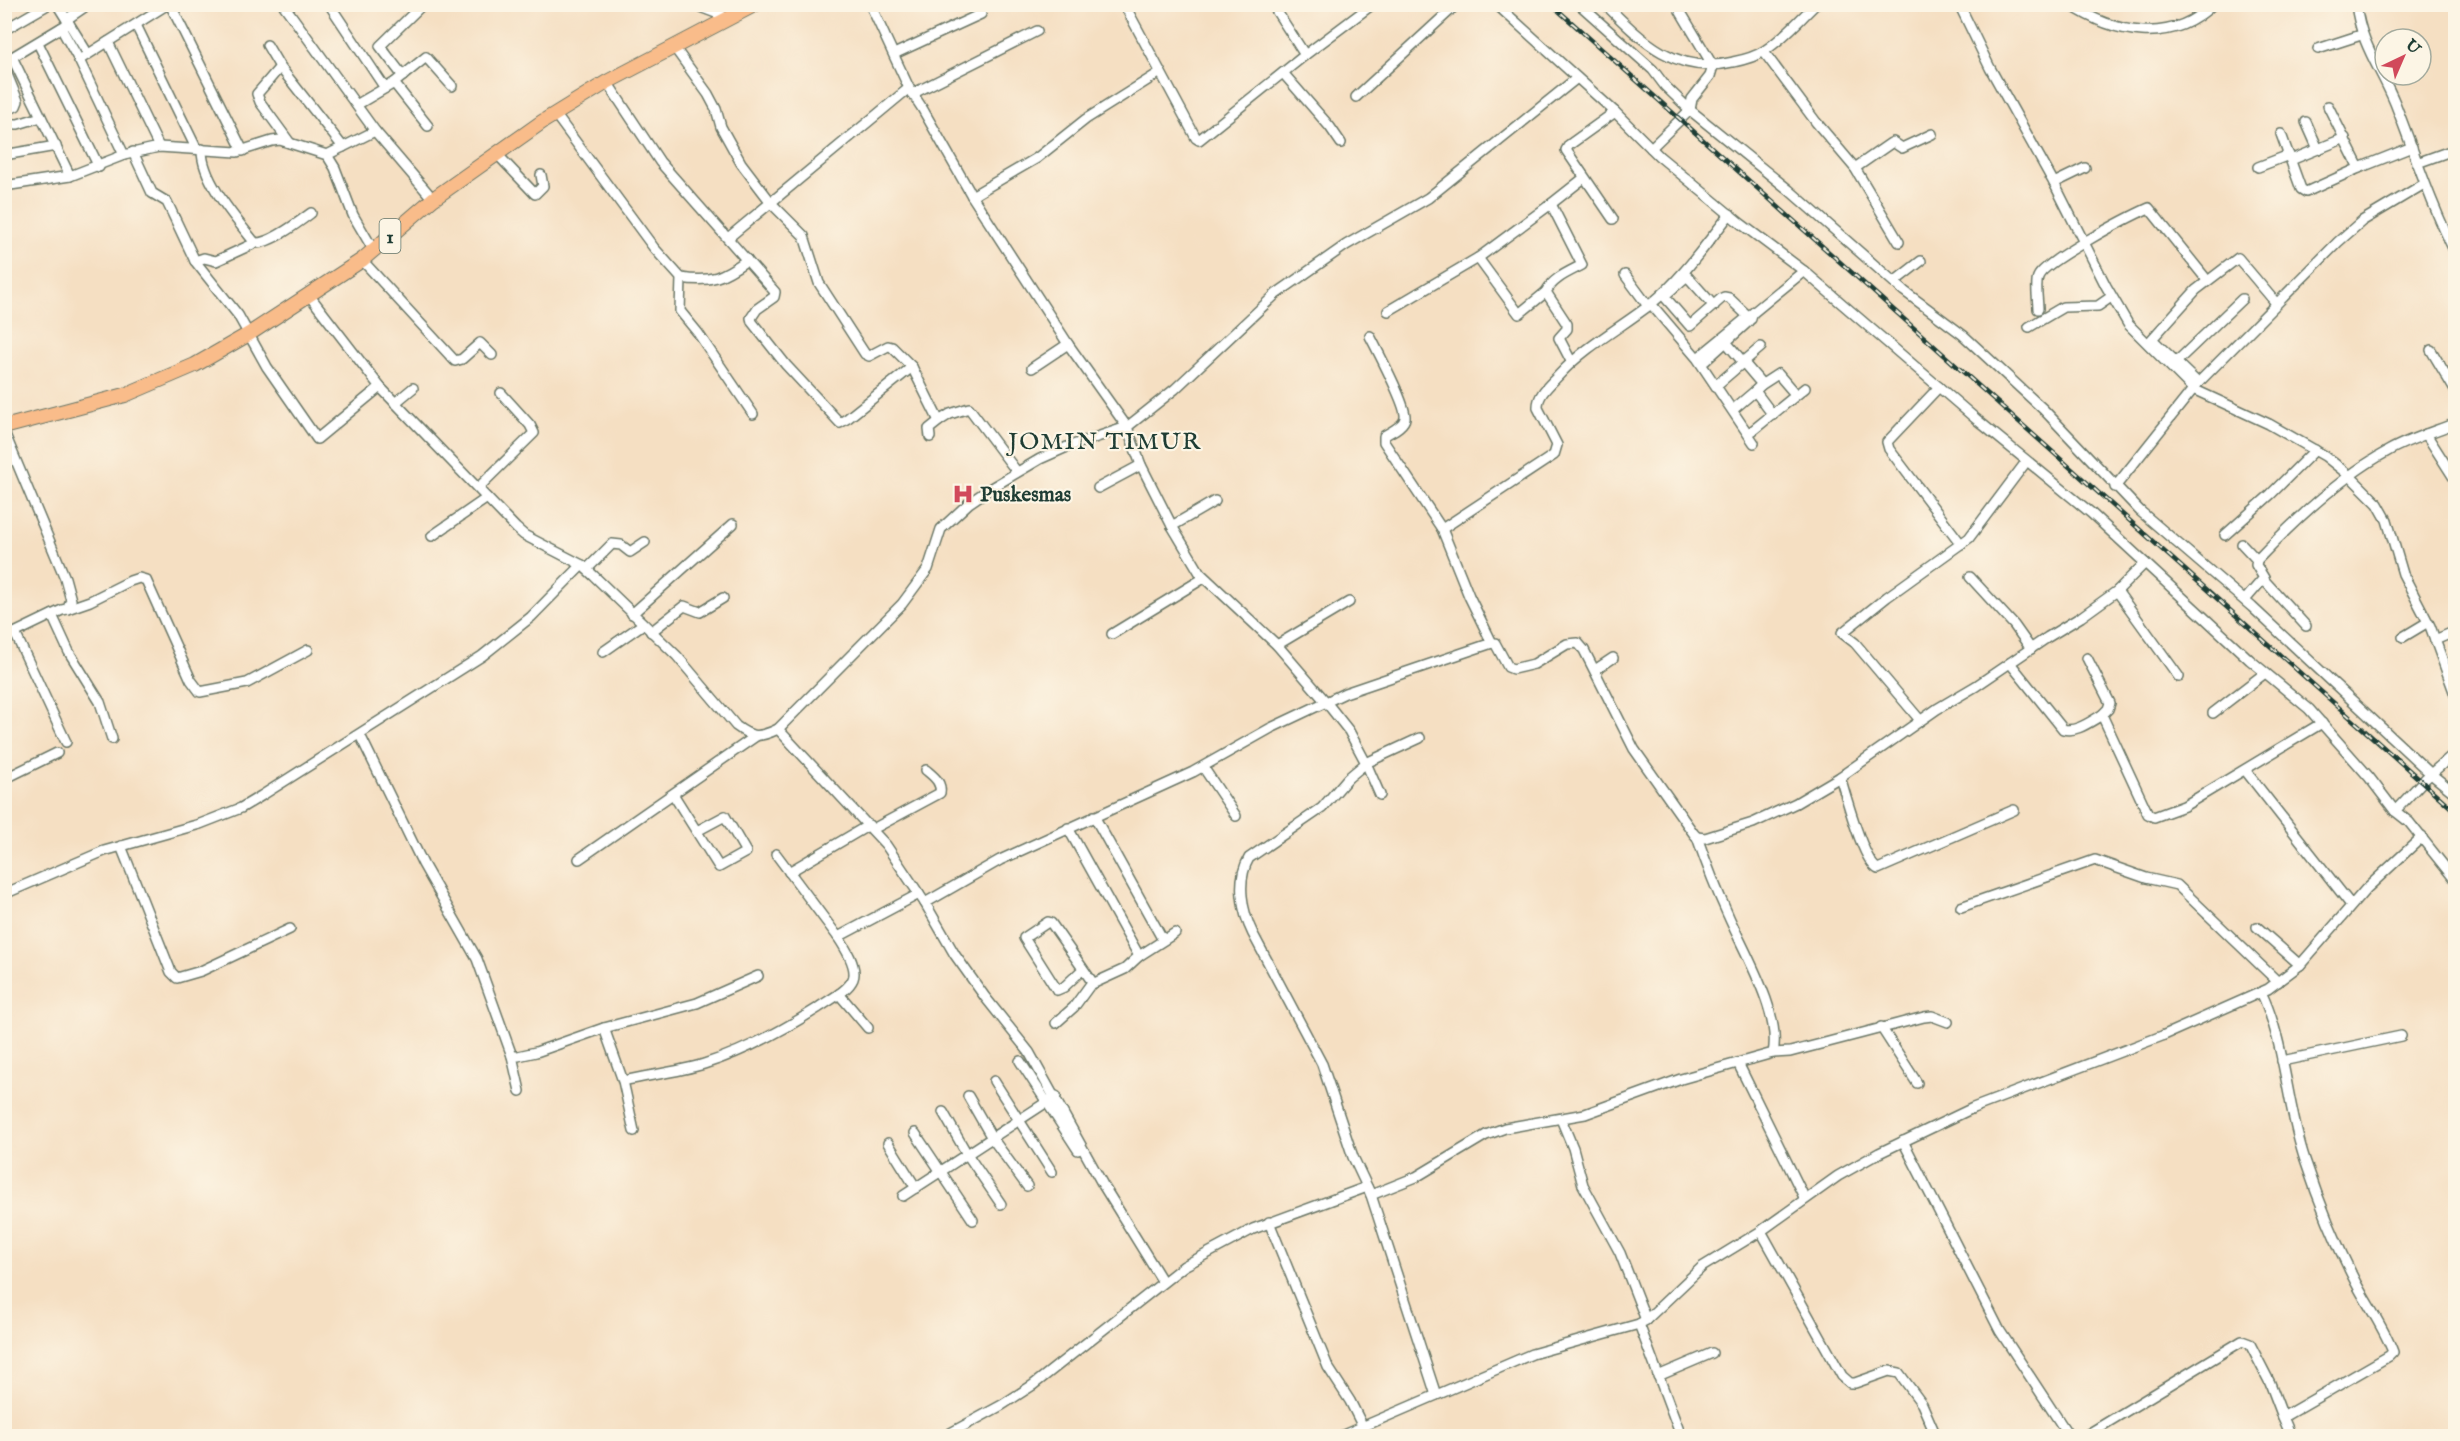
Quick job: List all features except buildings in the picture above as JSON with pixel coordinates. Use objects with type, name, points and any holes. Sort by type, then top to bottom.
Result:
[{"type":"highway","name":"1","points":[[4,427],[140,391],[195,365],[249,334],[362,260],[433,199],[555,114],[608,82],[756,4]]},
{"type":"street","points":[[4,30],[49,4]]},
{"type":"street","points":[[57,4],[79,60],[152,193],[167,202],[195,261],[238,315],[267,367],[317,439],[380,387]]},
{"type":"street","points":[[70,176],[41,117],[8,60],[38,43],[66,23],[78,8],[89,4]]},
{"type":"street","points":[[79,60],[169,4],[243,151]]},
{"type":"street","points":[[283,4],[375,130],[433,199]]},
{"type":"street","points":[[329,4],[385,88]]},
{"type":"street","points":[[403,76],[380,46],[423,4]]},
{"type":"street","points":[[692,4],[729,18]]},
{"type":"street","points":[[870,4],[910,91],[972,196],[1068,344],[1127,427],[1141,465],[1172,526],[1204,578],[1277,645],[1326,702],[1349,731],[1380,795]]},
{"type":"street","points":[[1124,4],[1159,73],[1199,140],[1373,4]]},
{"type":"street","points":[[1272,4],[1305,55]]},
{"type":"street","points":[[1356,97],[1457,4]]},
{"type":"street","points":[[1496,4],[1615,112],[1651,148],[1730,214],[1804,271],[2026,462],[2091,513],[2322,723],[2395,811],[2422,837],[2456,881]]},
{"type":"street","points":[[1580,4],[1653,70],[1665,86],[1690,110],[1789,190],[1894,282],[1963,335],[2043,409],[2115,487],[2245,600],[2371,715],[2431,774],[2456,794]]},
{"type":"street","points":[[1605,4],[1630,29],[1663,53],[1695,66],[1737,62],[1764,52],[1816,4]]},
{"type":"street","points":[[1651,148],[1690,110],[1692,99],[1710,76],[1713,66],[1676,4]]},
{"type":"street","points":[[1959,4],[1990,68],[2054,183],[2111,297],[2128,324],[2195,386],[2315,450],[2350,476],[2371,496],[2387,520],[2403,574],[2428,622],[2456,697]]},
{"type":"street","points":[[2069,4],[2086,15],[2129,31],[2157,31],[2175,27],[2195,19],[2212,5]]},
{"type":"street","points":[[2356,4],[2361,35],[2391,94],[2424,184],[2456,254]]},
{"type":"street","points":[[894,54],[981,14]]},
{"type":"street","points":[[66,23],[88,54]]},
{"type":"street","points":[[136,25],[199,149],[216,191],[255,243]]},
{"type":"street","points":[[728,238],[910,91],[1037,31]]},
{"type":"street","points":[[2318,49],[2361,35]]},
{"type":"street","points":[[108,42],[159,147]]},
{"type":"street","points":[[38,43],[99,166]]},
{"type":"street","points":[[267,45],[280,67],[343,147]]},
{"type":"street","points":[[674,47],[708,94],[716,109],[721,127],[741,163],[771,201],[804,236],[819,283],[865,354],[868,356],[890,346],[912,367],[939,421]]},
{"type":"street","points":[[1764,52],[1816,122],[1856,168],[1899,242]]},
{"type":"street","points":[[358,104],[394,83],[428,57],[452,86]]},
{"type":"street","points":[[280,67],[257,94],[260,102],[290,143]]},
{"type":"street","points":[[4,68],[18,101],[16,106],[4,112]]},
{"type":"street","points":[[972,196],[1037,158],[1086,119],[1159,73]]},
{"type":"street","points":[[1283,73],[1330,127],[1341,144]]},
{"type":"street","points":[[579,859],[756,736],[778,729],[918,585],[928,569],[938,534],[945,524],[991,488],[1067,447],[1127,427],[1175,389],[1276,294],[1346,245],[1428,198],[1577,78]]},
{"type":"street","points":[[608,82],[660,162],[775,293],[774,297],[757,309],[751,319],[752,322],[786,365],[838,423],[848,418],[912,367]]},
{"type":"street","points":[[394,83],[428,126]]},
{"type":"street","points":[[2328,106],[2359,168]]},
{"type":"street","points":[[1613,219],[1566,150],[1615,112]]},
{"type":"street","points":[[555,114],[654,249],[681,278],[696,281],[713,279],[723,276],[747,260]]},
{"type":"street","points":[[4,124],[18,124],[41,117]]},
{"type":"street","points":[[2306,122],[2318,149]]},
{"type":"street","points":[[327,155],[375,130]]},
{"type":"street","points":[[1856,168],[1893,142],[1902,148],[1908,147],[1932,134]]},
{"type":"street","points":[[2281,134],[2301,189],[2306,192],[2412,147]]},
{"type":"street","points":[[2258,167],[2318,149],[2345,138]]},
{"type":"street","points":[[4,186],[70,176],[129,154],[159,147],[226,152],[243,151],[272,141],[290,143],[327,155],[335,168],[353,215],[374,251]]},
{"type":"street","points":[[4,155],[56,146]]},
{"type":"street","points":[[2417,163],[2456,149]]},
{"type":"street","points":[[496,153],[535,194],[543,186],[541,175]]},
{"type":"street","points":[[2054,183],[2085,168]]},
{"type":"street","points":[[1388,311],[1478,258],[1584,178]]},
{"type":"street","points":[[2115,487],[2195,386],[2349,231],[2424,184]]},
{"type":"street","points":[[1478,258],[1519,314],[1546,292],[1552,283],[1582,264],[1551,204]]},
{"type":"street","points":[[2038,309],[2038,282],[2041,272],[2085,242],[2149,208],[2207,280]]},
{"type":"street","points":[[195,261],[204,258],[216,261],[255,243],[261,243],[311,213]]},
{"type":"street","points":[[1442,529],[1554,455],[1557,445],[1538,408],[1543,392],[1571,361],[1650,305],[1685,269],[1730,214]]},
{"type":"street","points":[[2150,342],[2207,280],[2238,258],[2276,303]]},
{"type":"street","points":[[362,260],[455,361],[462,359],[480,343],[492,355]]},
{"type":"street","points":[[1894,282],[1921,261]]},
{"type":"street","points":[[1773,415],[1743,362],[1724,340],[1804,271]]},
{"type":"street","points":[[1625,275],[1696,358],[1754,443]]},
{"type":"street","points":[[1690,326],[1664,296],[1684,277],[1688,277],[1714,306]]},
{"type":"street","points":[[681,278],[678,306],[680,311],[698,333],[753,414]]},
{"type":"street","points":[[1546,292],[1567,324],[1567,329],[1559,338],[1571,361]]},
{"type":"street","points":[[309,296],[380,387],[524,535],[584,567],[677,657],[736,726],[747,734],[756,736]]},
{"type":"street","points":[[1682,333],[1725,297],[1750,317]]},
{"type":"street","points":[[2028,327],[2063,307],[2079,305],[2094,307],[2111,297]]},
{"type":"street","points":[[2173,365],[2242,298]]},
{"type":"street","points":[[1370,336],[1401,403],[1405,417],[1403,422],[1384,436],[1384,442],[1442,529],[1492,643],[1495,643],[1508,667],[1513,669],[1534,664],[1567,644],[1578,643],[1584,650],[1634,749],[1697,837],[1712,878],[1765,999],[1776,1035],[1773,1053]]},
{"type":"street","points":[[1032,368],[1068,344]]},
{"type":"street","points":[[1719,383],[1761,347]]},
{"type":"street","points":[[2431,350],[2456,392]]},
{"type":"street","points":[[1736,408],[1778,374],[1796,395]]},
{"type":"street","points":[[1939,387],[1887,440],[1887,445],[1961,544]]},
{"type":"street","points":[[395,403],[413,388]]},
{"type":"street","points":[[1752,431],[1805,388]]},
{"type":"street","points":[[478,488],[534,433],[530,425],[501,393]]},
{"type":"street","points":[[930,436],[929,429],[939,421],[969,408],[1017,472]]},
{"type":"street","points":[[2306,626],[2264,580],[2256,566],[2257,560],[2282,534],[2350,476],[2385,452],[2456,423]]},
{"type":"street","points":[[4,432],[71,593],[67,609]]},
{"type":"street","points":[[2426,434],[2456,481]]},
{"type":"street","points":[[2225,535],[2315,450]]},
{"type":"street","points":[[1920,720],[1855,643],[1842,633],[1977,530],[1993,504],[2026,462]]},
{"type":"street","points":[[1098,488],[1141,465]]},
{"type":"street","points":[[432,536],[487,498]]},
{"type":"street","points":[[1172,526],[1215,501]]},
{"type":"street","points":[[632,614],[733,524]]},
{"type":"street","points":[[4,894],[121,846],[172,833],[241,808],[461,670],[513,632],[612,544],[621,545],[630,552],[645,542]]},
{"type":"street","points":[[2242,544],[2257,560]]},
{"type":"street","points":[[1697,837],[1705,838],[1753,823],[1796,803],[1840,777],[1920,720],[2081,617],[2116,591],[2145,563]]},
{"type":"street","points":[[1970,576],[2014,625],[2031,649]]},
{"type":"street","points":[[4,638],[139,578],[147,580],[191,680],[200,692],[247,683],[308,650]]},
{"type":"street","points":[[1112,634],[1204,578]]},
{"type":"street","points":[[2245,600],[2264,580]]},
{"type":"street","points":[[2116,591],[2180,677]]},
{"type":"street","points":[[651,632],[684,606],[700,612],[723,598]]},
{"type":"street","points":[[1277,645],[1349,602]]},
{"type":"street","points":[[52,615],[69,652],[100,702],[112,739]]},
{"type":"street","points":[[2403,637],[2428,622]]},
{"type":"street","points":[[603,652],[643,624]]},
{"type":"street","points":[[2435,640],[2456,632]]},
{"type":"street","points":[[15,633],[66,742]]},
{"type":"street","points":[[925,903],[1000,860],[1203,767],[1271,728],[1345,693],[1492,643]]},
{"type":"street","points":[[1595,670],[1613,658]]},
{"type":"street","points":[[2010,663],[2064,729],[2069,731],[2102,715],[2108,710],[2110,703],[2086,658]]},
{"type":"street","points":[[2213,713],[2265,673]]},
{"type":"street","points":[[2102,715],[2151,816],[2160,817],[2184,806],[2322,723]]},
{"type":"street","points":[[778,729],[871,827],[925,903],[955,955],[1029,1052],[1056,1096],[1103,1185],[1163,1282]]},
{"type":"street","points":[[360,735],[423,864],[477,958],[512,1056],[520,1091]]},
{"type":"street","points":[[1420,738],[1366,763],[1348,778],[1322,808],[1261,848],[1249,858],[1245,865],[1242,885],[1247,922],[1322,1064],[1353,1157],[1369,1191],[1436,1395]]},
{"type":"street","points":[[2395,811],[2456,752]]},
{"type":"street","points":[[4,779],[57,753]]},
{"type":"street","points":[[1203,767],[1236,816]]},
{"type":"street","points":[[789,872],[871,827],[940,793],[937,780],[926,770]]},
{"type":"street","points":[[2245,770],[2351,905]]},
{"type":"street","points":[[1840,777],[1870,862],[1878,869],[2014,810]]},
{"type":"street","points":[[673,794],[719,867],[746,852],[725,816],[697,831]]},
{"type":"street","points":[[1094,816],[1163,940]]},
{"type":"street","points":[[1068,828],[1139,956]]},
{"type":"street","points":[[1341,1437],[1532,1354],[1642,1322],[1702,1267],[1761,1231],[1838,1176],[1903,1141],[1973,1108],[2152,1040],[2261,992],[2300,965],[2351,905],[2422,837]]},
{"type":"street","points":[[121,846],[171,972],[177,978],[201,971],[290,929]]},
{"type":"street","points":[[623,1081],[702,1065],[743,1050],[788,1028],[839,994],[853,981],[855,974],[852,964],[838,937],[776,854]]},
{"type":"street","points":[[1961,907],[2095,860],[2138,875],[2177,885],[2278,982]]},
{"type":"street","points":[[838,937],[918,894]]},
{"type":"street","points":[[1083,969],[1064,987],[1057,990],[1024,938],[1048,922],[1052,923],[1093,983]]},
{"type":"street","points":[[2257,927],[2300,965]]},
{"type":"street","points":[[1056,1023],[1074,1007],[1093,983],[1125,969],[1139,956],[1175,933]]},
{"type":"street","points":[[512,1056],[536,1052],[604,1028],[697,1003],[758,976]]},
{"type":"street","points":[[2261,992],[2269,1007],[2292,1118],[2317,1195],[2343,1256],[2393,1352],[2283,1417]]},
{"type":"street","points":[[839,994],[868,1028]]},
{"type":"street","points":[[945,1437],[1033,1385],[1163,1282],[1216,1248],[1269,1222],[1416,1177],[1486,1135],[1519,1124],[1561,1119],[1607,1106],[1681,1079],[1773,1053],[1790,1052],[1881,1027],[1932,1016],[1948,1022]]},
{"type":"street","points":[[1881,1027],[1917,1083]]},
{"type":"street","points":[[604,1028],[623,1081],[634,1131]]},
{"type":"street","points":[[2282,1061],[2401,1036]]},
{"type":"street","points":[[1020,1061],[1078,1150]]},
{"type":"street","points":[[1738,1063],[1805,1199]]},
{"type":"street","points":[[994,1081],[1052,1172]]},
{"type":"street","points":[[968,1096],[992,1138],[1027,1186]]},
{"type":"street","points":[[903,1196],[1056,1096]]},
{"type":"street","points":[[943,1112],[967,1154],[1001,1204]]},
{"type":"street","points":[[1561,1119],[1573,1148],[1583,1185],[1620,1253],[1658,1376],[1681,1437]]},
{"type":"street","points":[[915,1133],[974,1220]]},
{"type":"street","points":[[1903,1141],[2000,1331],[2069,1437]]},
{"type":"street","points":[[888,1143],[916,1188]]},
{"type":"street","points":[[1269,1222],[1328,1367],[1350,1401],[1363,1427]]},
{"type":"street","points":[[1761,1231],[1842,1376],[1850,1383],[1855,1383],[1889,1371],[1899,1373],[1922,1404],[1936,1437]]},
{"type":"street","points":[[2085,1437],[2098,1433],[2241,1341],[2247,1341],[2270,1383],[2292,1437]]},
{"type":"street","points":[[1658,1376],[1712,1353]]},
{"type":"railway","points":[[1551,4],[2456,812]]},
{"type":"place","name":"Puskesmas","points":[[963,494]]},
{"type":"district","name":"JOMIN TIMUR","points":[[1105,441]]}]
